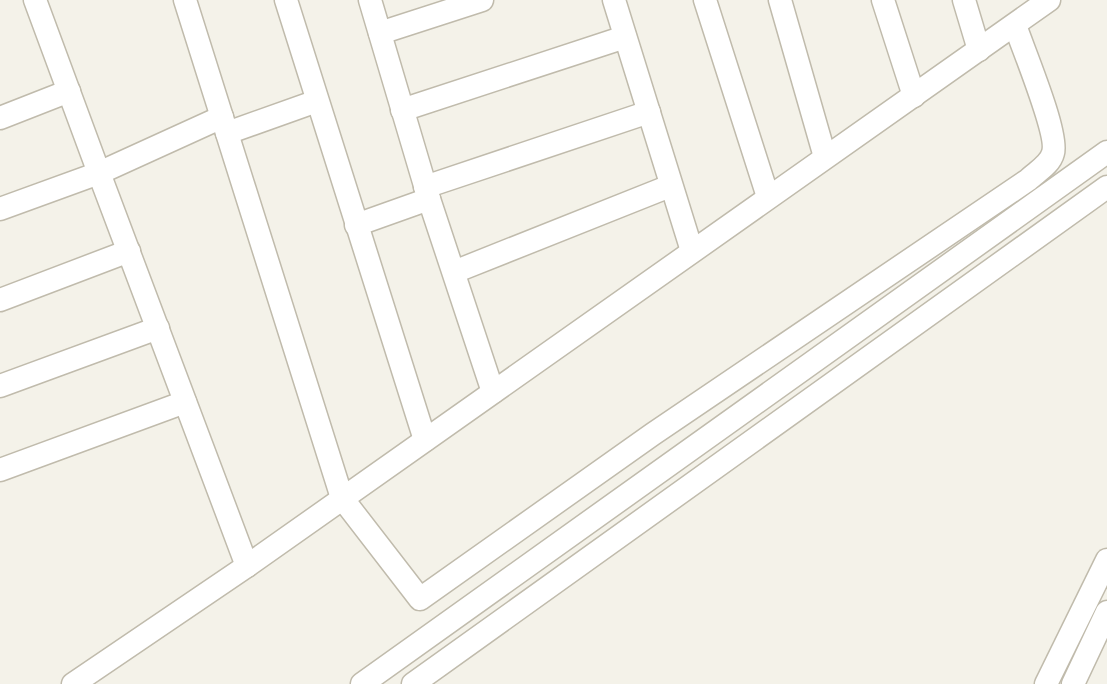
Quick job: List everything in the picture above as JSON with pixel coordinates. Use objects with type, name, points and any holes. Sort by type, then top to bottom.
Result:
[{"type":"street","points":[[35,0],[247,566]]},
{"type":"street","points":[[185,0],[342,498],[420,599],[454,654]]},
{"type":"street","points":[[286,0],[425,440]]},
{"type":"street","points":[[370,0],[427,193],[493,392]]},
{"type":"street","points":[[380,33],[482,0]]},
{"type":"street","points":[[614,0],[692,251]]},
{"type":"street","points":[[705,0],[768,197]]},
{"type":"street","points":[[780,0],[825,157]]},
{"type":"street","points":[[883,0],[914,96]]},
{"type":"street","points":[[963,0],[979,50]]},
{"type":"street","points":[[73,684],[247,566],[1049,0]]},
{"type":"street","points":[[1015,25],[1049,123],[1054,152],[1073,176]]},
{"type":"street","points":[[402,110],[625,37]]},
{"type":"street","points":[[0,118],[69,91]]},
{"type":"street","points":[[0,209],[224,125],[317,101]]},
{"type":"street","points":[[356,225],[427,193],[649,112]]},
{"type":"street","points":[[420,599],[653,434],[1028,180],[1049,162],[1054,152]]},
{"type":"street","points":[[362,684],[438,628],[699,446],[1107,152]]},
{"type":"street","points":[[454,272],[670,186]]},
{"type":"street","points":[[413,684],[1107,187]]},
{"type":"street","points":[[0,300],[129,251]]},
{"type":"street","points":[[0,386],[158,328]]},
{"type":"street","points":[[0,470],[185,402]]},
{"type":"street","points":[[1046,684],[1107,560]]},
{"type":"street","points":[[1073,684],[1107,612]]}]
